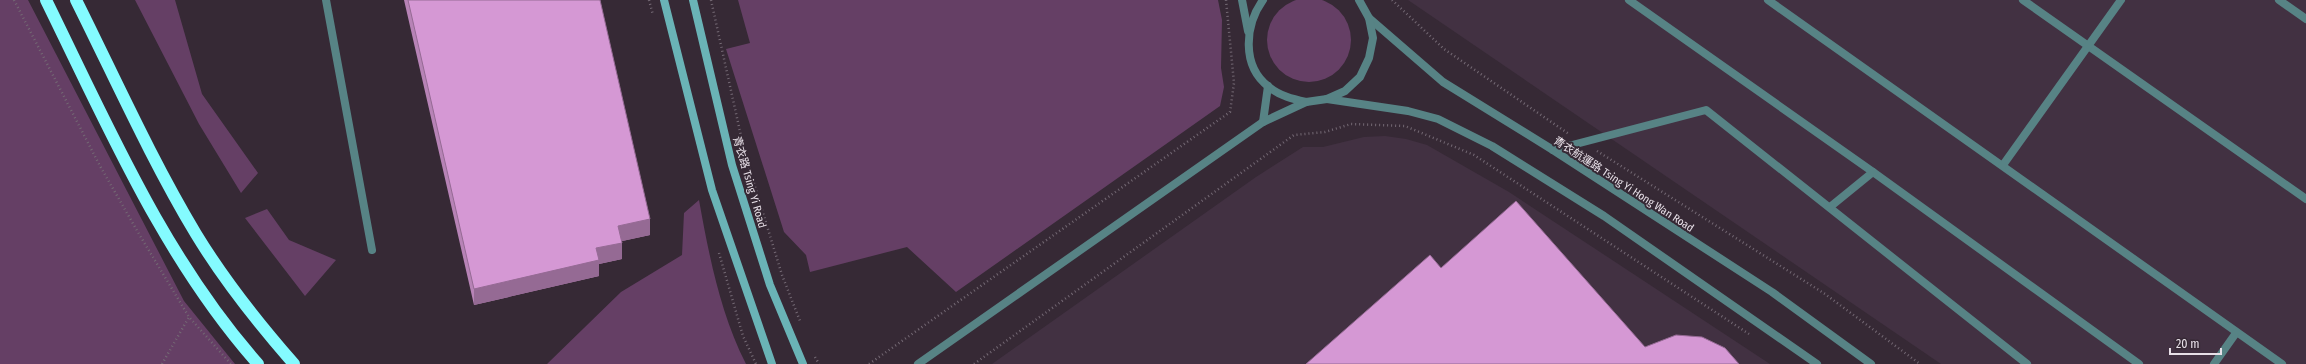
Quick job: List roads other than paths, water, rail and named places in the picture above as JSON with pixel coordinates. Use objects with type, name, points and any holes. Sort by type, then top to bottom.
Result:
[{"type":"highway","points":[[46,0],[116,142],[169,242],[213,308],[258,364]]},
{"type":"highway","points":[[76,0],[145,140],[196,234],[240,298],[294,364]]},
{"type":"main road","points":[[664,0],[712,190],[772,364]]},
{"type":"main road","name":"青衣路 Tsing Yi Road","points":[[693,0],[732,164],[770,285],[803,364]]},
{"type":"street","points":[[326,0],[372,250]]},
{"type":"street","points":[[1242,0],[1248,32],[1249,52],[1256,71],[1268,86],[1286,97],[1306,102]]},
{"type":"street","points":[[1248,32],[1255,12],[1263,0]]},
{"type":"street","points":[[918,364],[1263,122],[1306,102],[1327,99],[1345,91],[1360,77],[1370,58],[1373,38],[1369,18],[1359,0]]},
{"type":"street","points":[[1630,0],[1873,172],[2139,364]]},
{"type":"street","points":[[1768,0],[2236,333],[2282,364]]},
{"type":"street","points":[[2023,0],[2306,200]]},
{"type":"street","points":[[2003,166],[2121,0]]},
{"type":"street","points":[[2279,0],[2306,19]]},
{"type":"street","name":"青衣航運路 Tsing Yi Hong Wan Road","points":[[1369,18],[1442,82],[1553,150],[1772,292],[1871,364]]},
{"type":"street","points":[[1263,122],[1268,86]]},
{"type":"street","points":[[1327,99],[1408,111],[1438,119],[1492,146],[1604,216],[1817,364]]},
{"type":"street","points":[[1553,150],[1706,110],[2027,364]]},
{"type":"street","points":[[1830,207],[1873,172]]},
{"type":"street","points":[[2214,364],[2236,333]]}]
